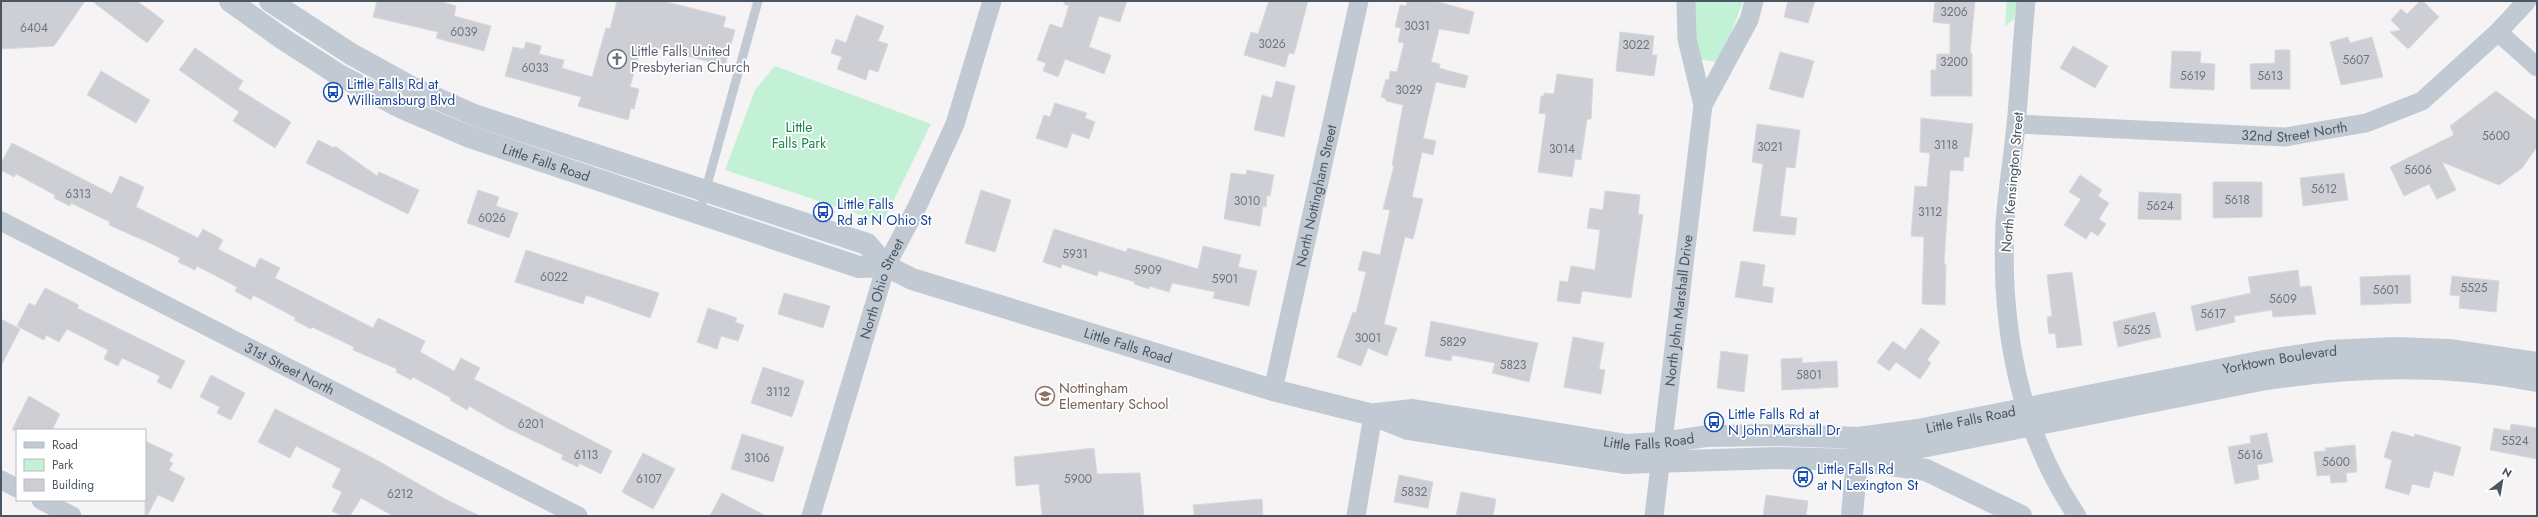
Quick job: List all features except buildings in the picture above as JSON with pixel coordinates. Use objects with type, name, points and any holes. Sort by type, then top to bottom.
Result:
[{"type":"street","name":"Little Falls Road","points":[[230,1],[283,39],[333,71],[406,97],[474,115],[867,244],[886,266],[912,279],[1273,390],[1373,415],[1413,410],[1601,442],[1627,445],[1660,453],[1856,460],[2029,418]]},
{"type":"street","name":"Little Falls Road","points":[[270,1],[351,54],[406,97],[466,136],[859,267],[886,266]]},
{"type":"street","name":"North Ohio Street","points":[[811,516],[886,266],[918,205],[955,124],[992,1]]},
{"type":"street","name":"North Nottingham Street","points":[[1273,390],[1358,1]]},
{"type":"street","name":"North John Marshall Drive","points":[[1654,516],[1660,453],[1703,105],[1687,39],[1686,1]]},
{"type":"street","name":"North John Marshall Drive","points":[[1703,105],[1749,20],[1754,1]]},
{"type":"street","name":"North Kensington Street","points":[[2026,1],[2006,224],[2006,314],[2015,371],[2029,418]]},
{"type":"street","name":"32nd Street North","points":[[2016,124],[2285,137],[2366,123],[2422,101],[2498,32],[2527,1]]},
{"type":"street","points":[[2498,32],[2537,66]]},
{"type":"street","name":"31st Street North","points":[[1,221],[578,516]]},
{"type":"street","name":"Yorktown Boulevard","points":[[2029,418],[2264,362],[2328,351],[2394,348],[2449,350],[2537,363]]},
{"type":"street","name":"Yorktown Boulevard","points":[[2029,418],[2329,370],[2395,367],[2449,369],[2501,374],[2537,381]]},
{"type":"street","points":[[1356,516],[1373,415]]},
{"type":"street","name":"Little Falls Road","points":[[1660,453],[1707,436],[1780,435],[1858,438],[2029,418]]},
{"type":"street","name":"Little Falls Road","points":[[2029,418],[2053,478],[2076,516]]},
{"type":"street","points":[[1852,516],[1858,438]]},
{"type":"street","points":[[1856,460],[1926,470],[2021,516]]},
{"type":"street","points":[[1,480],[16,488]]},
{"type":"street","points":[[42,501],[72,516]]},
{"type":"lane","points":[[699,214],[758,1]]},
{"type":"green space","points":[[1693,1],[1743,1],[1726,48],[1718,62],[1698,59]]},
{"type":"green space","points":[[2007,1],[2017,1],[2014,19],[2005,26]]},
{"type":"green space","name":"Little Falls Park","points":[[775,66],[931,124],[884,220],[864,216],[725,170],[755,90]]},
{"type":"place","name":"Little Falls United Presbyterian Church","points":[[617,59]]},
{"type":"place","name":"Little Falls Rd at Williamsburg Blvd","points":[[333,92]]},
{"type":"place","name":"Little Falls Rd at N Ohio St","points":[[823,212]]},
{"type":"place","name":"Nottingham Elementary School","points":[[1045,396]]},
{"type":"place","name":"Little Falls Rd at N John Marshall Dr","points":[[1714,422]]},
{"type":"place","name":"Little Falls Rd at N Lexington St","points":[[1803,477]]}]
